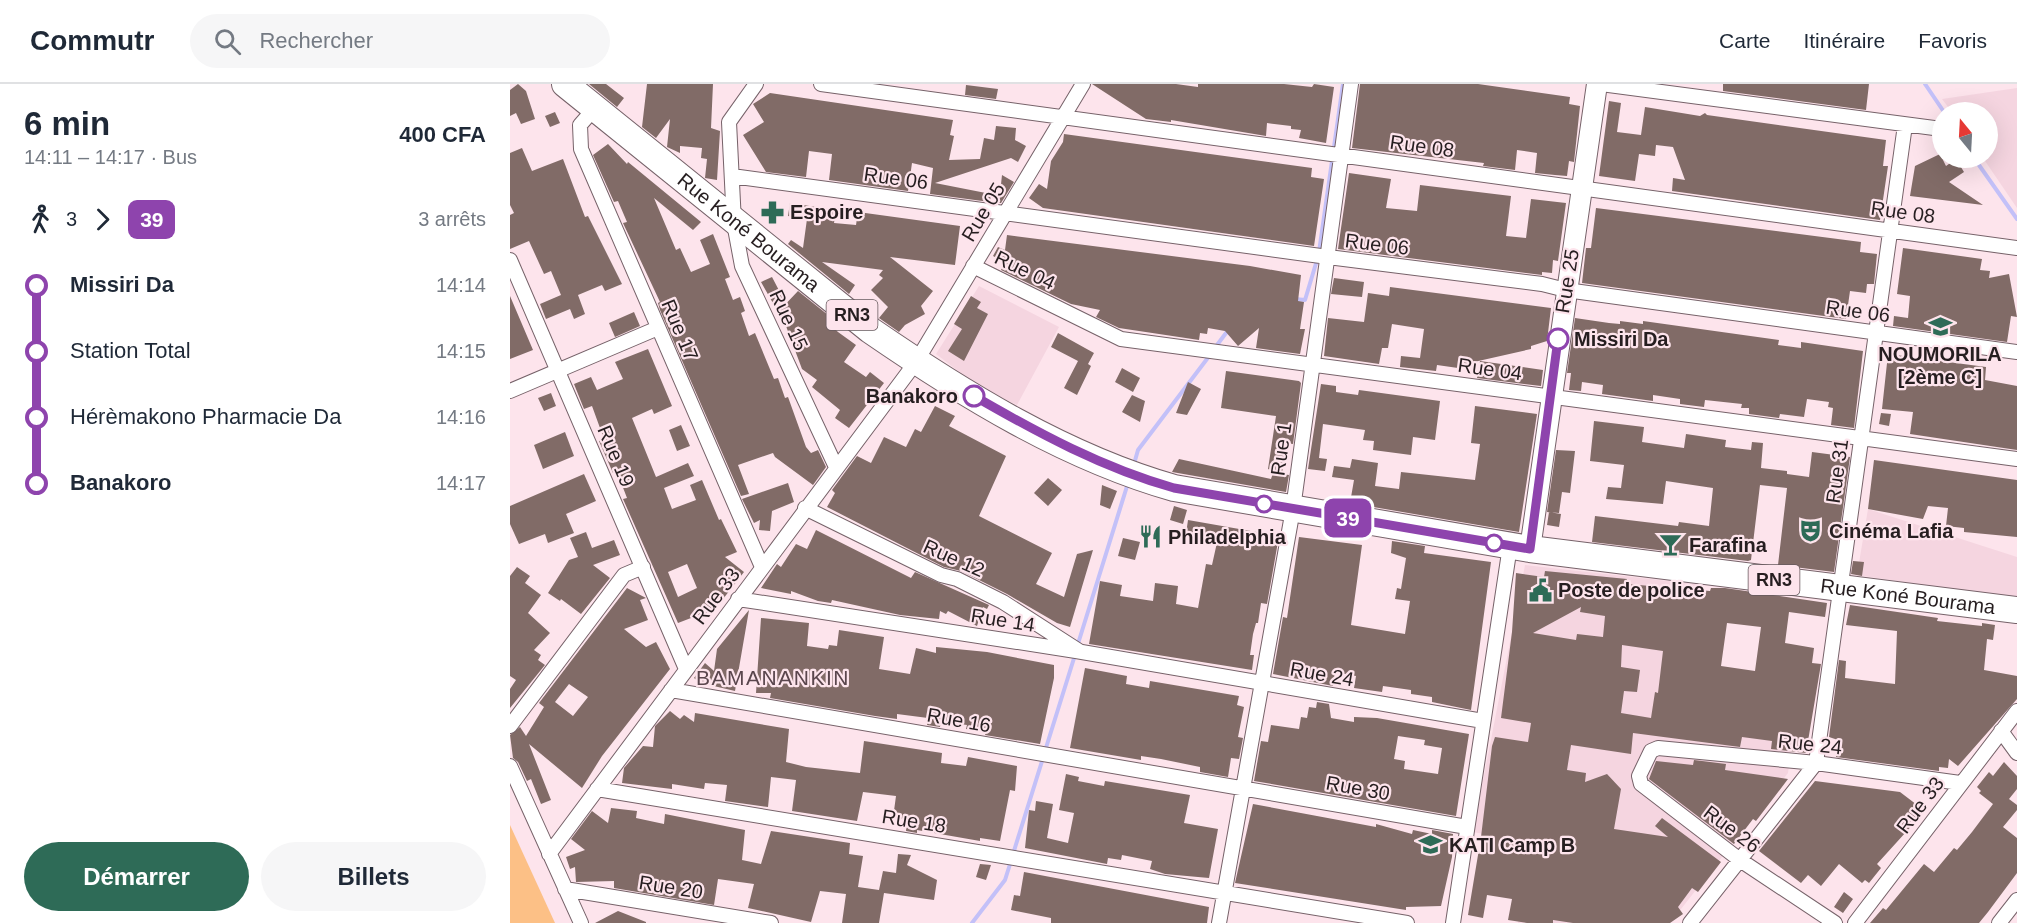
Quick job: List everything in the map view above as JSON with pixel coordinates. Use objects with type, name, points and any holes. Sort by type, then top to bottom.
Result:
[{"type":"highway","name":"Rue Koné Bourama","points":[[565,84],[734,223],[870,330],[916,362],[1001,411],[1084,455],[1130,476],[1174,488],[1520,548],[2017,610]]},
{"type":"street","name":"Rue 15","points":[[756,84],[729,122],[734,223],[742,266],[836,467]]},
{"type":"street","name":"Rue 08","points":[[821,84],[2017,248]]},
{"type":"street","name":"Rue 05","points":[[916,362],[1083,84]]},
{"type":"street","name":"Rue 1","points":[[1219,923],[1293,509],[1352,84]]},
{"type":"street","points":[[1599,84],[1932,128]]},
{"type":"street","name":"Rue 25","points":[[1520,548],[1552,397],[1581,188],[1599,84]]},
{"type":"street","name":"Rue 17","points":[[594,109],[580,125],[580,149],[762,567]]},
{"type":"street","name":"Rue 31","points":[[1699,920],[1740,860],[1816,763],[1905,125]]},
{"type":"street","name":"Rue 06","points":[[732,176],[1542,284],[1566,290],[2017,352]]},
{"type":"street","name":"Rue 19","points":[[510,260],[686,669]]},
{"type":"street","name":"Rue 04","points":[[973,266],[1121,339],[2017,459]]},
{"type":"street","points":[[510,391],[658,328]]},
{"type":"street","name":"Rue 33","points":[[549,854],[916,362]]},
{"type":"street","name":"Rue 12","points":[[805,508],[940,576],[957,579],[1003,602],[1081,653]]},
{"type":"street","points":[[1453,923],[1483,721],[1520,548]]},
{"type":"street","points":[[510,726],[624,575],[643,567]]},
{"type":"street","name":"Rue 14","points":[[738,599],[1261,683]]},
{"type":"street","name":"Rue 24","points":[[1261,683],[1483,721]]},
{"type":"street","name":"Rue 16","points":[[671,690],[1242,788]]},
{"type":"street","name":"Rue 33","points":[[1855,923],[2017,711]]},
{"type":"street","points":[[2001,731],[2017,753]]},
{"type":"street","name":"Rue 24","points":[[1654,749],[1816,763],[1960,783]]},
{"type":"street","name":"Rue 26","points":[[1654,749],[1639,776],[1641,784],[1740,860],[1835,923]]},
{"type":"street","points":[[510,766],[581,923]]},
{"type":"street","name":"Rue 30","points":[[1242,788],[1467,827]]},
{"type":"street","name":"Rue 18","points":[[597,789],[1407,923]]},
{"type":"street","name":"Rue 20","points":[[565,889],[771,923]]},
{"type":"street","points":[[1999,923],[2017,900]]},
{"type":"shaded area","points":[[2017,88],[2017,208],[1990,168],[1998,168],[1998,102],[1944,102],[1942,99]]},
{"type":"shaded area","points":[[979,286],[1059,327],[1017,405],[979,387],[936,354]]},
{"type":"shaded area","points":[[1868,509],[2017,557],[2017,599],[1857,575]]},
{"type":"shaded area","points":[[1525,565],[1704,585],[1690,670],[1800,688],[1788,773],[1670,923],[1518,923],[1531,843],[1473,832]]},
{"type":"shaded area","points":[[510,825],[555,923],[510,923]]},
{"type":"building","points":[[518,84],[526,91],[535,119],[521,124],[516,113],[510,116],[510,90]]},
{"type":"building","points":[[589,84],[606,84],[624,98],[617,107]]},
{"type":"building","points":[[647,84],[713,84],[711,128],[720,131],[717,180],[705,178],[707,159],[701,158],[702,148],[680,146],[680,153],[667,147],[670,119],[656,138],[642,127]]},
{"type":"building","points":[[1092,84],[1176,84],[1198,87],[1198,84],[1284,84],[1312,87],[1314,84],[1334,87],[1326,143],[1299,138],[1301,130],[1291,129],[1291,126],[1267,123],[1266,136],[1171,120],[1171,122],[1146,119]]},
{"type":"building","points":[[1360,84],[1478,84],[1570,97],[1569,104],[1580,106],[1574,162],[1569,161],[1567,176],[1535,173],[1537,153],[1517,150],[1515,170],[1483,166],[1484,163],[1352,148]]},
{"type":"building","points":[[1723,84],[1869,84],[1866,110],[1723,91]]},
{"type":"building","points":[[966,85],[998,89],[996,99],[965,95]]},
{"type":"building","points":[[770,93],[953,120],[950,135],[954,136],[949,160],[980,159],[984,138],[994,140],[996,126],[1016,128],[1015,140],[1026,146],[1018,162],[1011,158],[935,183],[991,194],[990,202],[930,194],[933,168],[912,163],[908,191],[829,180],[832,154],[809,151],[806,177],[766,172],[743,135],[764,122],[753,104]]},
{"type":"building","points":[[1609,101],[1621,103],[1617,132],[1641,135],[1645,107],[1700,116],[1705,113],[1886,140],[1883,166],[1888,166],[1880,220],[1672,191],[1673,178],[1685,180],[1673,147],[1656,145],[1655,156],[1639,154],[1635,181],[1599,176]]},
{"type":"building","points":[[555,112],[560,123],[550,127],[545,116]]},
{"type":"building","points":[[1064,134],[1312,168],[1311,177],[1324,179],[1314,246],[1043,208],[1029,198],[1039,184],[1047,189],[1051,161],[1063,142]]},
{"type":"building","points":[[608,144],[627,164],[628,162],[701,222],[693,230],[654,198],[676,250],[680,248],[691,272],[710,264],[700,240],[713,234],[730,277],[725,279],[733,300],[740,297],[745,311],[741,313],[749,336],[755,333],[774,379],[778,378],[785,398],[788,397],[806,447],[811,453],[818,450],[826,467],[813,485],[775,457],[773,453],[738,465],[749,494],[741,496],[660,310],[658,303],[660,302],[623,223],[627,222],[618,201],[614,202],[593,155]]},
{"type":"building","points":[[522,148],[532,171],[563,159],[585,217],[588,216],[622,284],[605,291],[602,285],[578,295],[585,314],[574,319],[570,309],[546,319],[540,304],[561,295],[551,271],[544,274],[529,241],[510,249],[510,215],[514,213],[510,205],[510,153]]},
{"type":"building","points":[[1932,158],[1932,168],[1962,168],[1964,172],[1949,182],[1983,205],[1910,196],[1915,166]]},
{"type":"building","points":[[1349,173],[1391,179],[1386,208],[1417,211],[1420,185],[1511,196],[1506,236],[1526,238],[1531,199],[1566,203],[1558,261],[1553,260],[1552,273],[1542,272],[1542,275],[1338,249]]},
{"type":"building","points":[[1002,175],[1014,182],[999,203]]},
{"type":"building","points":[[790,203],[836,210],[834,223],[856,225],[858,212],[960,226],[955,265],[890,257],[933,291],[921,306],[925,314],[905,325],[899,332],[879,318],[888,307],[871,290],[883,278],[879,275],[883,270],[822,262],[855,285],[849,294],[788,244],[791,240],[803,248],[807,219],[788,216]]},
{"type":"building","points":[[1596,208],[1861,242],[1860,252],[1877,254],[1874,284],[1867,284],[1866,293],[1850,291],[1846,319],[1582,283],[1586,248],[1591,248]]},
{"type":"building","points":[[1007,235],[1250,266],[1301,275],[1298,301],[1304,302],[1300,329],[1305,329],[1300,354],[1256,348],[1259,328],[1238,346],[1225,331],[1208,328],[1207,334],[1200,333],[1199,340],[1119,328],[1096,317],[1100,310],[1071,304],[1001,270],[1005,262],[993,256],[998,247],[1005,250]]},
{"type":"building","points":[[1903,248],[1982,259],[1980,270],[1990,271],[1989,278],[2009,274],[2017,317],[2011,316],[2007,342],[1893,326],[1894,316],[1908,318],[1910,296],[1897,294]]},
{"type":"building","points":[[772,277],[784,300],[774,305],[761,282]]},
{"type":"building","points":[[1334,278],[1364,282],[1362,297],[1331,294]]},
{"type":"building","points":[[1390,287],[1551,308],[1547,341],[1531,346],[1531,349],[1465,364],[1465,369],[1437,365],[1436,371],[1400,367],[1401,356],[1420,358],[1424,329],[1392,324],[1388,348],[1382,348],[1379,364],[1324,356],[1328,318],[1364,322],[1368,293],[1389,296]]},
{"type":"building","points":[[798,291],[833,319],[831,325],[856,345],[844,362],[866,377],[870,372],[884,383],[849,428],[835,418],[840,410],[812,387],[817,380],[802,369],[780,310]]},
{"type":"building","points":[[510,296],[533,350],[510,359]]},
{"type":"building","points":[[971,296],[981,302],[977,308],[988,314],[964,361],[948,351],[962,329],[954,324]]},
{"type":"building","points":[[634,312],[640,326],[615,337],[609,323]]},
{"type":"building","points":[[1575,318],[1620,324],[1620,321],[1643,324],[1643,321],[1779,340],[1778,345],[1801,348],[1801,342],[1863,351],[1854,428],[1831,425],[1833,408],[1828,407],[1829,402],[1807,399],[1804,417],[1780,414],[1779,418],[1749,414],[1749,408],[1741,408],[1742,404],[1705,400],[1704,407],[1680,404],[1680,399],[1653,395],[1653,401],[1602,394],[1603,385],[1582,382],[1581,391],[1569,390],[1571,373],[1567,373]]},
{"type":"building","points":[[1058,333],[1094,353],[1088,364],[1091,366],[1077,395],[1064,388],[1078,361],[1051,347]]},
{"type":"building","points":[[648,349],[672,406],[654,414],[652,409],[632,418],[656,477],[688,463],[694,476],[664,488],[672,509],[696,500],[690,485],[702,480],[719,520],[721,519],[737,552],[725,557],[744,572],[709,617],[704,613],[678,623],[623,499],[627,498],[617,472],[613,473],[599,441],[604,439],[592,406],[584,409],[574,384],[591,377],[597,390],[623,379],[615,362]],"holes":[[[687,564],[697,588],[678,597],[668,572]]]},
{"type":"building","points":[[1888,354],[1986,367],[1985,380],[2017,386],[2017,450],[1910,434],[1913,412],[1882,409]]},
{"type":"building","points":[[1480,361],[1543,370],[1541,386],[1477,378]]},
{"type":"building","points":[[1122,368],[1140,378],[1133,392],[1115,382]]},
{"type":"building","points":[[1226,371],[1301,383],[1293,444],[1286,443],[1282,474],[1289,475],[1286,492],[1172,472],[1179,459],[1271,479],[1273,473],[1279,473],[1268,469],[1276,416],[1221,408]]},
{"type":"building","points":[[1188,382],[1201,389],[1187,415],[1176,413]]},
{"type":"building","points":[[1321,384],[1336,386],[1336,392],[1358,395],[1359,390],[1440,401],[1435,440],[1413,437],[1411,455],[1373,450],[1374,441],[1363,440],[1365,430],[1323,424],[1319,458],[1327,459],[1325,471],[1308,469]]},
{"type":"building","points":[[551,393],[556,406],[544,411],[538,398]]},
{"type":"building","points":[[1132,395],[1145,401],[1140,422],[1122,412]]},
{"type":"building","points":[[935,406],[955,416],[949,426],[1006,456],[979,516],[1052,553],[1036,584],[1064,597],[1077,554],[1093,550],[1070,627],[1057,623],[1007,594],[961,571],[944,567],[827,507],[835,493],[832,490],[857,456],[871,463],[884,437],[906,447],[915,429],[921,432]]},
{"type":"building","points":[[1475,406],[1537,414],[1519,532],[1350,503],[1354,480],[1332,477],[1334,466],[1350,468],[1352,459],[1378,463],[1375,486],[1399,489],[1401,472],[1475,480],[1480,444],[1471,443]]},
{"type":"building","points":[[1881,413],[1891,414],[1889,426],[1879,424]]},
{"type":"building","points":[[1594,421],[1644,427],[1642,442],[1684,448],[1686,434],[1726,440],[1725,447],[1751,450],[1752,442],[1763,443],[1761,468],[1787,471],[1787,474],[1809,477],[1812,452],[1850,457],[1834,572],[1778,565],[1787,488],[1760,485],[1751,560],[1748,561],[1592,542],[1595,516],[1678,526],[1679,522],[1709,526],[1713,488],[1666,481],[1663,504],[1606,499],[1608,487],[1621,488],[1624,465],[1590,461]]},
{"type":"building","points":[[681,425],[690,446],[677,451],[669,430]]},
{"type":"building","points":[[565,432],[574,456],[543,469],[534,445]]},
{"type":"building","points":[[1556,450],[1575,451],[1570,493],[1562,492],[1559,513],[1547,512]]},
{"type":"building","points":[[1874,460],[2017,480],[2017,537],[1964,532],[1964,528],[1946,526],[1948,508],[1928,506],[1923,519],[1868,509]]},
{"type":"building","points":[[584,474],[596,501],[566,514],[574,533],[548,543],[545,534],[519,544],[510,524],[510,506]]},
{"type":"building","points":[[1048,478],[1062,490],[1048,506],[1034,493]]},
{"type":"building","points":[[788,483],[794,502],[772,511],[770,531],[759,530],[760,520],[754,523],[742,499]]},
{"type":"building","points":[[1102,485],[1117,491],[1110,509],[1100,505]]},
{"type":"building","points":[[1174,506],[1187,510],[1183,524],[1170,520]]},
{"type":"building","points":[[1549,512],[1561,514],[1559,527],[1547,525]]},
{"type":"building","points":[[1188,520],[1279,536],[1267,604],[1261,603],[1258,623],[1256,623],[1253,634],[1250,655],[1254,655],[1252,670],[1089,644],[1100,581],[1122,585],[1120,596],[1153,601],[1155,583],[1178,586],[1176,604],[1198,608],[1206,564],[1212,565],[1218,538],[1186,534]]},
{"type":"building","points":[[816,530],[911,578],[915,572],[989,605],[987,609],[983,607],[977,626],[948,611],[946,614],[940,611],[939,619],[900,615],[832,600],[831,603],[818,601],[791,591],[791,594],[761,588],[777,564],[781,567],[796,544],[807,549]]},
{"type":"building","points":[[586,532],[592,548],[614,540],[620,555],[593,565],[610,578],[581,614],[561,599],[560,601],[548,593],[569,560],[578,557],[570,538]]},
{"type":"building","points":[[1299,537],[1362,545],[1351,625],[1405,634],[1410,601],[1395,599],[1397,588],[1401,589],[1406,558],[1391,553],[1392,541],[1425,546],[1424,553],[1491,562],[1471,710],[1432,702],[1432,697],[1411,694],[1411,690],[1383,686],[1382,692],[1354,688],[1356,676],[1335,672],[1333,686],[1273,674],[1283,617],[1287,618]]},
{"type":"building","points":[[1123,538],[1140,542],[1135,560],[1118,556]]},
{"type":"building","points":[[1853,561],[1864,562],[1862,576],[1851,574]]},
{"type":"building","points":[[517,567],[530,576],[525,583],[541,595],[528,613],[550,633],[534,650],[541,655],[538,660],[545,665],[510,708],[510,689],[516,680],[510,676],[510,576]]},
{"type":"building","points":[[1545,571],[1627,579],[1627,584],[1710,591],[1711,588],[1725,588],[1827,603],[1825,617],[1789,612],[1785,643],[1814,648],[1812,663],[1821,664],[1806,753],[1771,749],[1772,741],[1742,737],[1740,747],[1633,733],[1631,754],[1571,745],[1567,770],[1586,773],[1585,782],[1607,774],[1621,789],[1614,829],[1668,837],[1655,826],[1662,818],[1721,862],[1698,892],[1692,888],[1678,907],[1683,914],[1670,923],[1573,923],[1553,920],[1553,923],[1527,923],[1508,920],[1512,899],[1487,895],[1483,918],[1468,915],[1481,837],[1492,746],[1495,737],[1528,742],[1531,723],[1501,718],[1512,632],[1516,573],[1544,577]],"holes":[[[1581,607],[1580,612],[1605,616],[1603,637],[1577,634],[1576,640],[1533,633]],[[1727,623],[1761,627],[1755,671],[1721,666]],[[1622,645],[1663,651],[1658,693],[1655,692],[1651,718],[1621,713],[1624,691],[1637,692],[1640,670],[1621,667]]]},
{"type":"building","points":[[627,588],[646,598],[640,600],[648,620],[624,629],[646,647],[656,642],[670,669],[602,756],[582,788],[529,744],[551,800],[541,804],[531,779],[527,781],[518,762],[513,758],[510,735],[520,727],[526,736],[544,707],[539,703]],"holes":[[[569,684],[588,697],[573,716],[555,702]]]},
{"type":"building","points":[[1850,605],[1938,618],[1937,621],[1982,626],[1982,623],[1995,625],[1993,640],[1987,639],[1984,670],[2017,676],[2017,699],[1958,766],[1949,759],[1948,768],[1939,767],[1939,771],[1836,757],[1838,740],[1829,737],[1839,660],[1846,661],[1845,678],[1895,684],[1897,631],[1846,625]]},
{"type":"building","points":[[749,610],[735,691],[701,683],[694,678],[705,663],[714,671],[717,649]]},
{"type":"building","points":[[761,618],[809,623],[807,646],[828,649],[829,645],[837,646],[839,630],[884,637],[879,669],[910,674],[916,648],[936,653],[936,647],[987,652],[1054,665],[1054,678],[1040,744],[985,735],[986,732],[966,729],[967,725],[941,721],[940,727],[927,725],[928,718],[897,714],[897,719],[875,716],[770,698],[771,693],[756,693]]},
{"type":"building","points":[[1085,668],[1127,676],[1126,684],[1149,688],[1150,681],[1239,696],[1237,705],[1244,707],[1238,737],[1243,738],[1239,759],[1231,758],[1228,777],[1200,772],[1200,767],[1161,759],[1141,756],[1141,760],[1070,748]]},
{"type":"building","points":[[1317,702],[1329,704],[1331,718],[1354,722],[1354,717],[1377,718],[1469,734],[1456,816],[1254,781],[1261,741],[1268,742],[1271,725],[1299,729],[1301,717],[1307,718],[1309,707],[1316,708]],"holes":[[[1398,736],[1425,740],[1424,745],[1442,748],[1438,774],[1404,769],[1405,761],[1394,759]]]},
{"type":"building","points":[[670,711],[680,719],[684,715],[694,722],[695,713],[789,729],[786,762],[806,767],[860,773],[864,741],[942,753],[941,763],[966,766],[968,757],[1017,766],[1015,791],[1010,790],[1000,841],[980,838],[980,841],[917,830],[917,833],[906,831],[907,819],[893,818],[896,796],[863,792],[857,821],[792,811],[796,780],[771,777],[768,807],[725,801],[727,785],[705,783],[704,789],[672,784],[672,789],[622,783],[624,768],[643,746],[653,747],[655,726]]},
{"type":"building","points":[[1694,760],[1726,764],[1725,770],[1788,779],[1756,821],[1753,819],[1734,844],[1649,779],[1656,761],[1693,765]]},
{"type":"building","points":[[2004,762],[2017,776],[2017,789],[2009,799],[2017,805],[2017,810],[2003,827],[2017,838],[2017,873],[1979,923],[1870,923],[1883,908],[1886,910],[1924,864],[1934,872],[1954,848],[1957,850],[1972,832],[1993,804],[1979,793],[1981,791],[1977,787],[1989,772],[1993,776]]},
{"type":"building","points":[[1066,774],[1079,777],[1078,781],[1104,786],[1105,781],[1190,795],[1184,823],[1218,829],[1209,878],[1165,874],[1150,869],[1152,861],[1122,855],[1121,860],[1108,858],[1107,864],[1025,848],[1029,810],[1035,811],[1036,801],[1053,804],[1047,838],[1068,843],[1074,813],[1059,810]]},
{"type":"building","points":[[1815,781],[1900,792],[1925,811],[1877,864],[1881,868],[1869,883],[1865,880],[1862,883],[1839,864],[1821,886],[1808,875],[1801,883],[1759,851]]},
{"type":"building","points":[[1253,804],[1376,827],[1376,824],[1412,834],[1413,830],[1432,834],[1432,830],[1453,834],[1452,857],[1441,906],[1406,907],[1406,910],[1235,883]]},
{"type":"building","points":[[611,808],[637,811],[636,818],[664,824],[665,814],[745,830],[742,860],[761,864],[771,831],[850,843],[849,854],[863,856],[858,887],[879,890],[883,871],[896,873],[898,854],[911,855],[907,865],[937,880],[934,900],[884,893],[879,923],[842,923],[846,894],[820,891],[811,922],[748,908],[754,884],[718,879],[714,905],[614,888],[614,881],[576,882],[575,867],[570,869],[566,857],[585,850],[571,839],[592,811],[608,823]]},
{"type":"building","points":[[980,864],[991,865],[986,880],[976,877]]},
{"type":"building","points":[[1024,872],[1209,907],[1207,923],[1051,923],[1051,918],[1011,910],[1014,895],[1020,896]]},
{"type":"building","points":[[1844,892],[1853,899],[1843,913],[1834,907]]},
{"type":"building","points":[[618,911],[646,922],[646,923],[595,923]]},
{"type":"waterway","points":[[1319,252],[1343,84]]},
{"type":"waterway","points":[[1925,84],[1937,102]]},
{"type":"waterway","points":[[1981,168],[2017,219]]},
{"type":"waterway","points":[[1295,299],[1305,300],[1317,260]]},
{"type":"waterway","points":[[1214,349],[1229,329]]},
{"type":"waterway","points":[[1134,464],[1138,450],[1210,355]]},
{"type":"waterway","points":[[1077,647],[1128,483]]},
{"type":"waterway","points":[[1045,751],[1075,655]]},
{"type":"waterway","points":[[1013,854],[1043,758]]},
{"type":"waterway","points":[[972,923],[1005,880],[1011,861]]},
{"type":"bus line","name":"39","points":[[974,396],[1084,455],[1130,476],[1174,488],[1530,549],[1558,339]]},
{"type":"place","name":"Espoire","points":[[772,212]]},
{"type":"place","name":"NOUMORILA [2ème C]","points":[[1940,326]]},
{"type":"place","name":"Missiri Da","points":[[1558,339]]},
{"type":"place","name":"Banakoro","points":[[974,396]]},
{"type":"place","name":"Cinéma Lafia","points":[[1811,531]]},
{"type":"place","name":"Philadelphia","points":[[1150,537]]},
{"type":"place","name":"Farafina","points":[[1671,545]]},
{"type":"place","name":"Poste de police","points":[[1540,590]]},
{"type":"place","name":"KATI Camp B","points":[[1431,845]]},
{"type":"district","name":"BAMANANKIN","points":[[773,678]]}]
